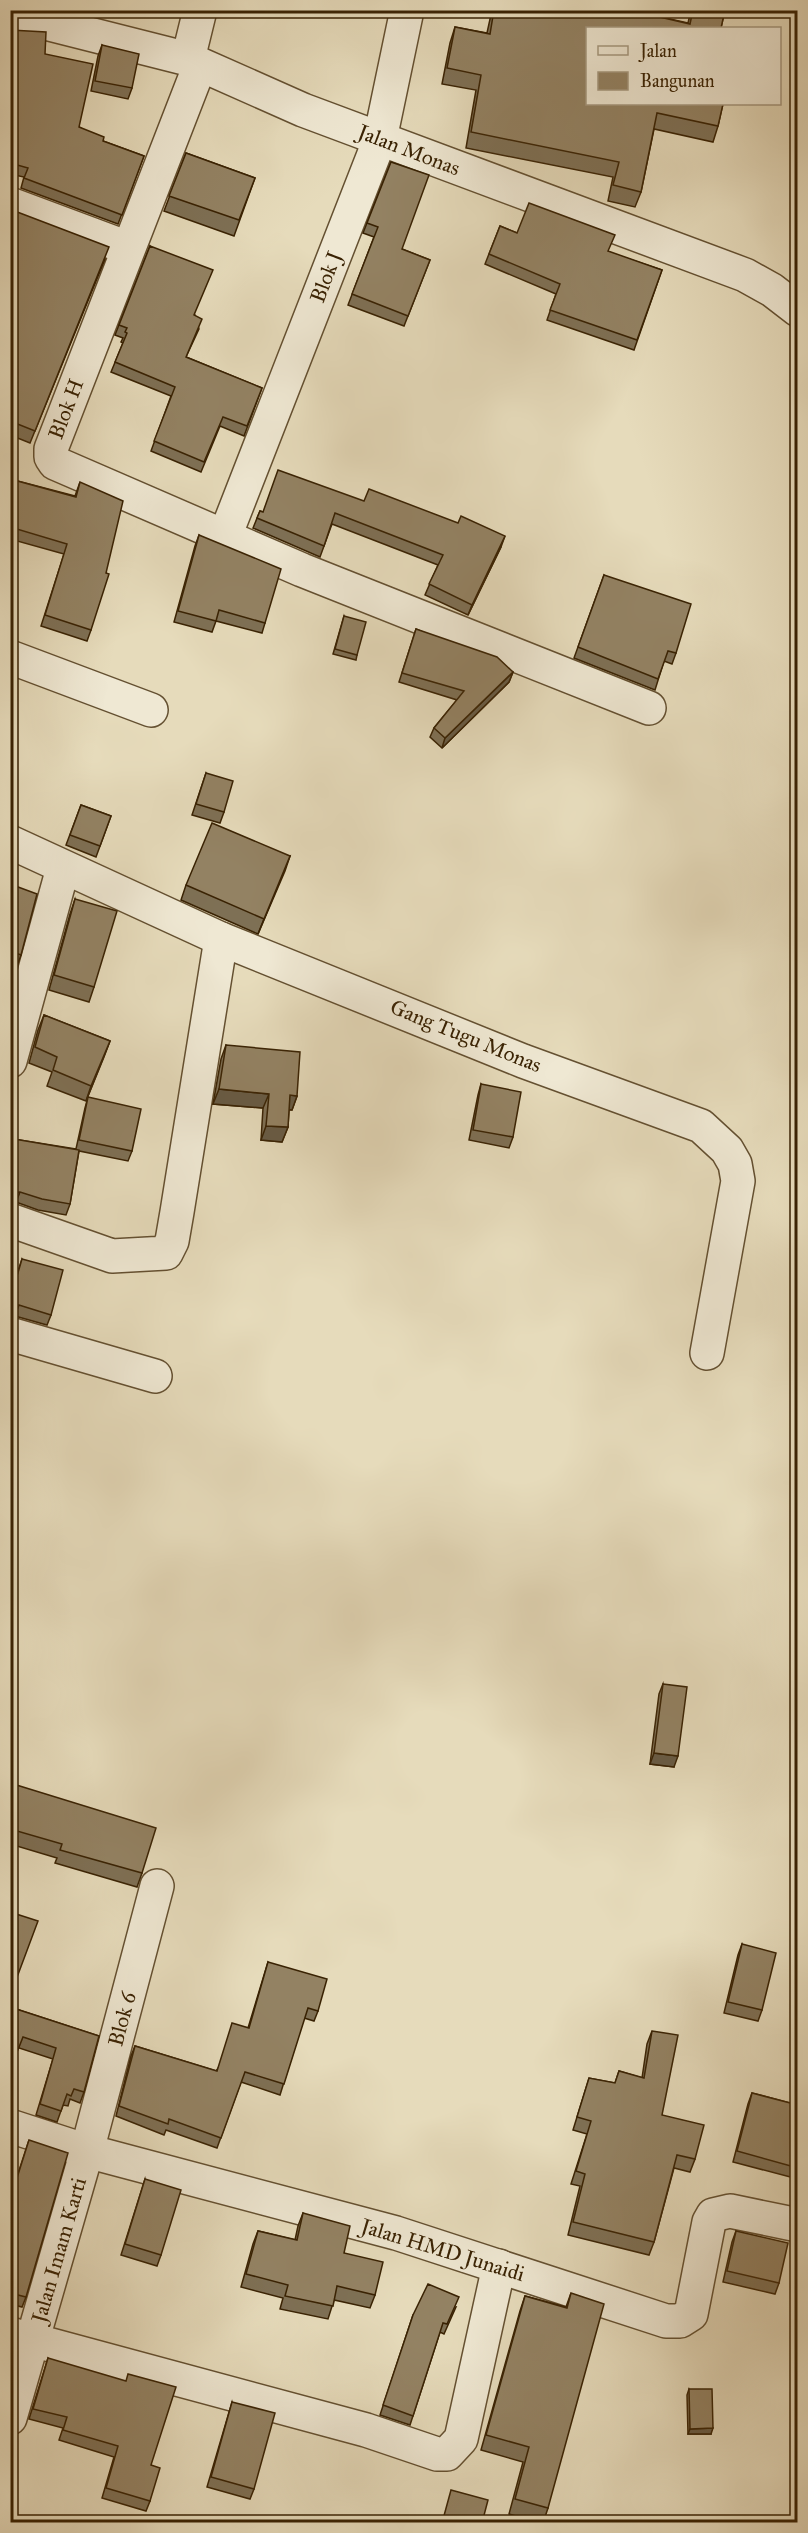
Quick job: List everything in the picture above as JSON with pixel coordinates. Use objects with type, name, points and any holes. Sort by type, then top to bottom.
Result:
[{"type":"street","points":[[10,204],[129,248],[194,62],[200,10]]},
{"type":"street","name":"Blok J","points":[[225,537],[380,139],[407,10]]},
{"type":"street","name":"Jalan Monas","points":[[10,14],[194,62],[380,139],[745,275],[772,290],[798,310]]},
{"type":"street","name":"Blok H","points":[[129,248],[51,449],[51,457],[55,463],[225,537]]},
{"type":"street","points":[[225,537],[302,570],[649,708]]},
{"type":"street","points":[[10,657],[151,710]]},
{"type":"street","name":"Gang Tugu Monas","points":[[10,842],[221,939],[523,1061],[701,1126],[731,1157],[735,1164],[738,1181],[707,1353]]},
{"type":"street","points":[[10,1061],[63,868]]},
{"type":"street","points":[[10,1220],[112,1256],[166,1253],[177,1212],[221,939]]},
{"type":"street","points":[[10,1334],[155,1376]]},
{"type":"street","name":"Blok 6","points":[[87,2151],[157,1886]]},
{"type":"street","name":"Jalan HMD Junaidi","points":[[10,2126],[87,2151],[396,2233],[666,2321],[680,2321],[691,2314],[709,2222],[713,2216],[730,2211],[798,2225]]},
{"type":"street","name":"Jalan Imam Karti","points":[[10,2418],[22,2338],[87,2151]]},
{"type":"street","points":[[22,2338],[366,2430],[437,2454],[447,2454],[461,2439],[499,2266]]},
{"type":"building","points":[[494,10],[639,10],[638,12],[690,24],[693,10],[725,10],[721,27],[586,27],[586,105],[723,105],[718,126],[657,113],[641,192],[613,185],[619,162],[471,132],[481,75],[447,68],[455,27],[490,34]]},
{"type":"building","points":[[10,30],[46,32],[45,54],[93,64],[79,127],[104,137],[103,141],[144,156],[122,215],[24,178],[28,168],[10,163]]},
{"type":"building","points":[[102,45],[139,54],[132,88],[95,81]]},
{"type":"building","points":[[186,153],[255,178],[239,220],[169,196]]},
{"type":"building","points":[[391,162],[429,175],[402,249],[430,260],[408,316],[352,294],[378,227],[367,223]]},
{"type":"building","points":[[529,203],[615,235],[608,251],[662,270],[637,340],[550,310],[560,284],[489,254],[500,226],[517,233]]},
{"type":"building","points":[[12,210],[109,247],[35,431],[10,421],[10,214]]},
{"type":"building","points":[[150,246],[213,270],[194,315],[202,319],[186,357],[262,388],[247,426],[223,417],[204,462],[154,441],[175,387],[115,362],[127,333],[125,332],[127,328],[119,325]]},
{"type":"building","points":[[278,470],[364,501],[369,489],[458,523],[461,516],[505,536],[472,605],[429,584],[443,555],[335,513],[324,546],[257,518],[260,511],[263,512]]},
{"type":"building","points":[[10,479],[76,497],[80,482],[123,501],[106,573],[109,574],[91,630],[45,615],[67,544],[10,527]]},
{"type":"building","points":[[199,535],[281,569],[265,623],[219,610],[216,621],[178,611]]},
{"type":"building","points":[[604,575],[691,604],[676,653],[668,651],[658,679],[578,647]]},
{"type":"building","points":[[344,616],[366,622],[357,655],[335,649]]},
{"type":"building","points":[[416,629],[497,657],[513,672],[445,738],[434,728],[464,691],[402,673]]},
{"type":"building","points":[[206,773],[233,781],[224,812],[196,804]]},
{"type":"building","points":[[81,805],[111,816],[100,846],[70,835]]},
{"type":"building","points":[[212,823],[290,856],[264,919],[186,885]]},
{"type":"building","points":[[10,884],[37,894],[21,955],[10,951]]},
{"type":"building","points":[[75,899],[117,911],[94,987],[54,975]]},
{"type":"building","points":[[44,1015],[110,1041],[91,1086],[53,1070],[57,1057],[35,1047]]},
{"type":"building","points":[[226,1045],[300,1052],[297,1096],[290,1095],[288,1127],[266,1126],[269,1094],[219,1089]]},
{"type":"building","points":[[481,1084],[521,1092],[513,1137],[473,1130]]},
{"type":"building","points":[[88,1097],[141,1109],[132,1151],[79,1140]]},
{"type":"building","points":[[14,1139],[79,1150],[70,1204],[20,1192],[10,1193],[10,1162]]},
{"type":"building","points":[[22,1259],[63,1270],[51,1315],[19,1305],[10,1305]]},
{"type":"building","points":[[663,1684],[687,1687],[678,1756],[654,1753]]},
{"type":"building","points":[[10,1783],[156,1828],[142,1873],[60,1850],[62,1844],[10,1829]]},
{"type":"building","points":[[10,1912],[38,1921],[10,1996]]},
{"type":"building","points":[[742,1944],[776,1953],[762,2010],[728,2002]]},
{"type":"building","points":[[268,1962],[327,1979],[318,2011],[308,2008],[284,2084],[245,2072],[221,2138],[169,2119],[168,2124],[119,2106],[135,2046],[217,2071],[232,2023],[249,2028]]},
{"type":"building","points":[[10,2007],[99,2036],[84,2092],[74,2089],[71,2096],[67,2094],[61,2111],[40,2104],[56,2048],[23,2037],[10,2070]]},
{"type":"building","points":[[652,2031],[678,2035],[662,2115],[704,2125],[695,2159],[677,2155],[654,2242],[573,2222],[585,2174],[576,2171],[591,2121],[577,2117],[589,2078],[615,2083],[619,2071],[644,2078]]},
{"type":"building","points":[[752,2093],[798,2105],[798,2168],[737,2151]]},
{"type":"building","points":[[29,2140],[68,2153],[26,2297],[10,2293],[10,2200]]},
{"type":"building","points":[[145,2179],[181,2190],[161,2255],[125,2244]]},
{"type":"building","points":[[303,2213],[350,2226],[344,2253],[383,2262],[375,2295],[337,2286],[333,2306],[285,2296],[288,2285],[246,2274],[258,2231],[297,2240]]},
{"type":"building","points":[[736,2231],[788,2243],[779,2283],[727,2271]]},
{"type":"building","points":[[428,2284],[459,2297],[447,2324],[443,2323],[413,2416],[383,2405],[413,2315]]},
{"type":"building","points":[[571,2293],[604,2304],[548,2508],[515,2499],[529,2447],[486,2435],[525,2296],[567,2308]]},
{"type":"building","points":[[48,2358],[126,2381],[128,2374],[176,2387],[151,2465],[160,2468],[150,2501],[106,2488],[118,2446],[63,2430],[67,2417],[33,2409]]},
{"type":"building","points":[[689,2389],[712,2389],[713,2428],[690,2429]]},
{"type":"building","points":[[232,2402],[275,2413],[254,2489],[211,2477]]},
{"type":"building","points":[[451,2490],[488,2500],[482,2523],[442,2523]]}]
